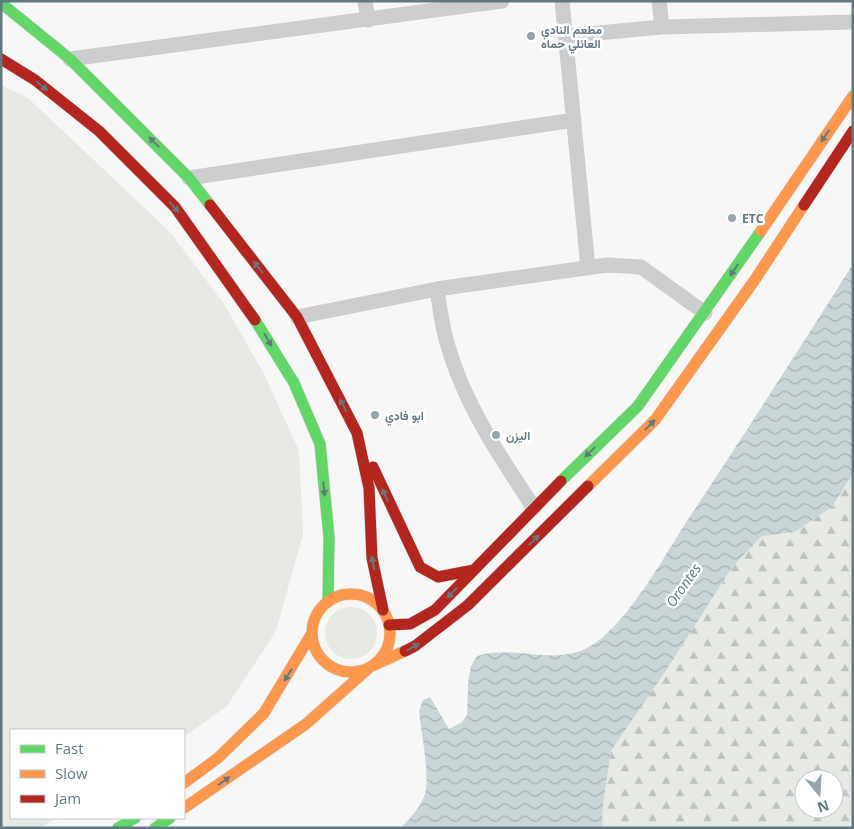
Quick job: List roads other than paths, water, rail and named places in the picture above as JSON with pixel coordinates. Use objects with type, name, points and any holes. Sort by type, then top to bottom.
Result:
[{"type":"main road","points":[[1,3],[70,58],[189,178],[297,317],[357,432],[420,566],[438,577],[474,570]]},
{"type":"main road","points":[[1,58],[35,80],[99,132],[175,207],[268,341],[294,383],[320,444],[329,537],[328,602]]},
{"type":"main road","points":[[390,625],[410,624],[436,610],[534,508],[638,406],[705,313],[853,96]]},
{"type":"main road","points":[[312,633],[315,646],[321,658],[331,666],[344,672],[357,672],[370,668],[415,646],[468,606],[655,420],[754,281],[853,131]]},
{"type":"main road","points":[[185,807],[306,724],[381,659],[388,648],[391,635],[390,625],[384,610],[372,558],[369,488],[357,432]]},
{"type":"main road","points":[[185,782],[218,758],[264,713],[312,633],[317,616],[328,602],[339,596],[358,595],[375,602],[384,610]]},
{"type":"main road","points":[[118,828],[133,819]]},
{"type":"main road","points":[[155,828],[168,819]]},
{"type":"street","points":[[364,1],[368,20]]},
{"type":"street","points":[[70,58],[502,1]]},
{"type":"street","points":[[562,1],[588,268]]},
{"type":"street","points":[[659,1],[662,27]]},
{"type":"street","points":[[566,36],[662,27],[853,22]]},
{"type":"street","points":[[189,178],[574,120]]},
{"type":"street","points":[[297,317],[437,289],[608,265],[642,267],[705,313]]},
{"type":"street","points":[[437,289],[447,346],[469,401],[492,444],[534,508]]},
{"type":"water","name":"Orontes","points":[[853,264],[853,473],[832,507],[795,532],[762,536],[733,566],[667,669],[611,751],[603,806],[602,828],[401,828],[420,806],[426,789],[425,755],[419,711],[423,700],[430,697],[449,729],[462,722],[467,715],[468,683],[471,666],[477,656],[505,652],[547,655],[574,653],[587,648],[601,639],[615,626],[654,574]]},
{"type":"place","name":"مطعم النادي العائلي حماه","points":[[531,36]]},
{"type":"place","name":"ETC","points":[[732,218]]},
{"type":"place","name":"ابو فادي","points":[[375,415]]},
{"type":"place","name":"اليزن","points":[[496,435]]}]
